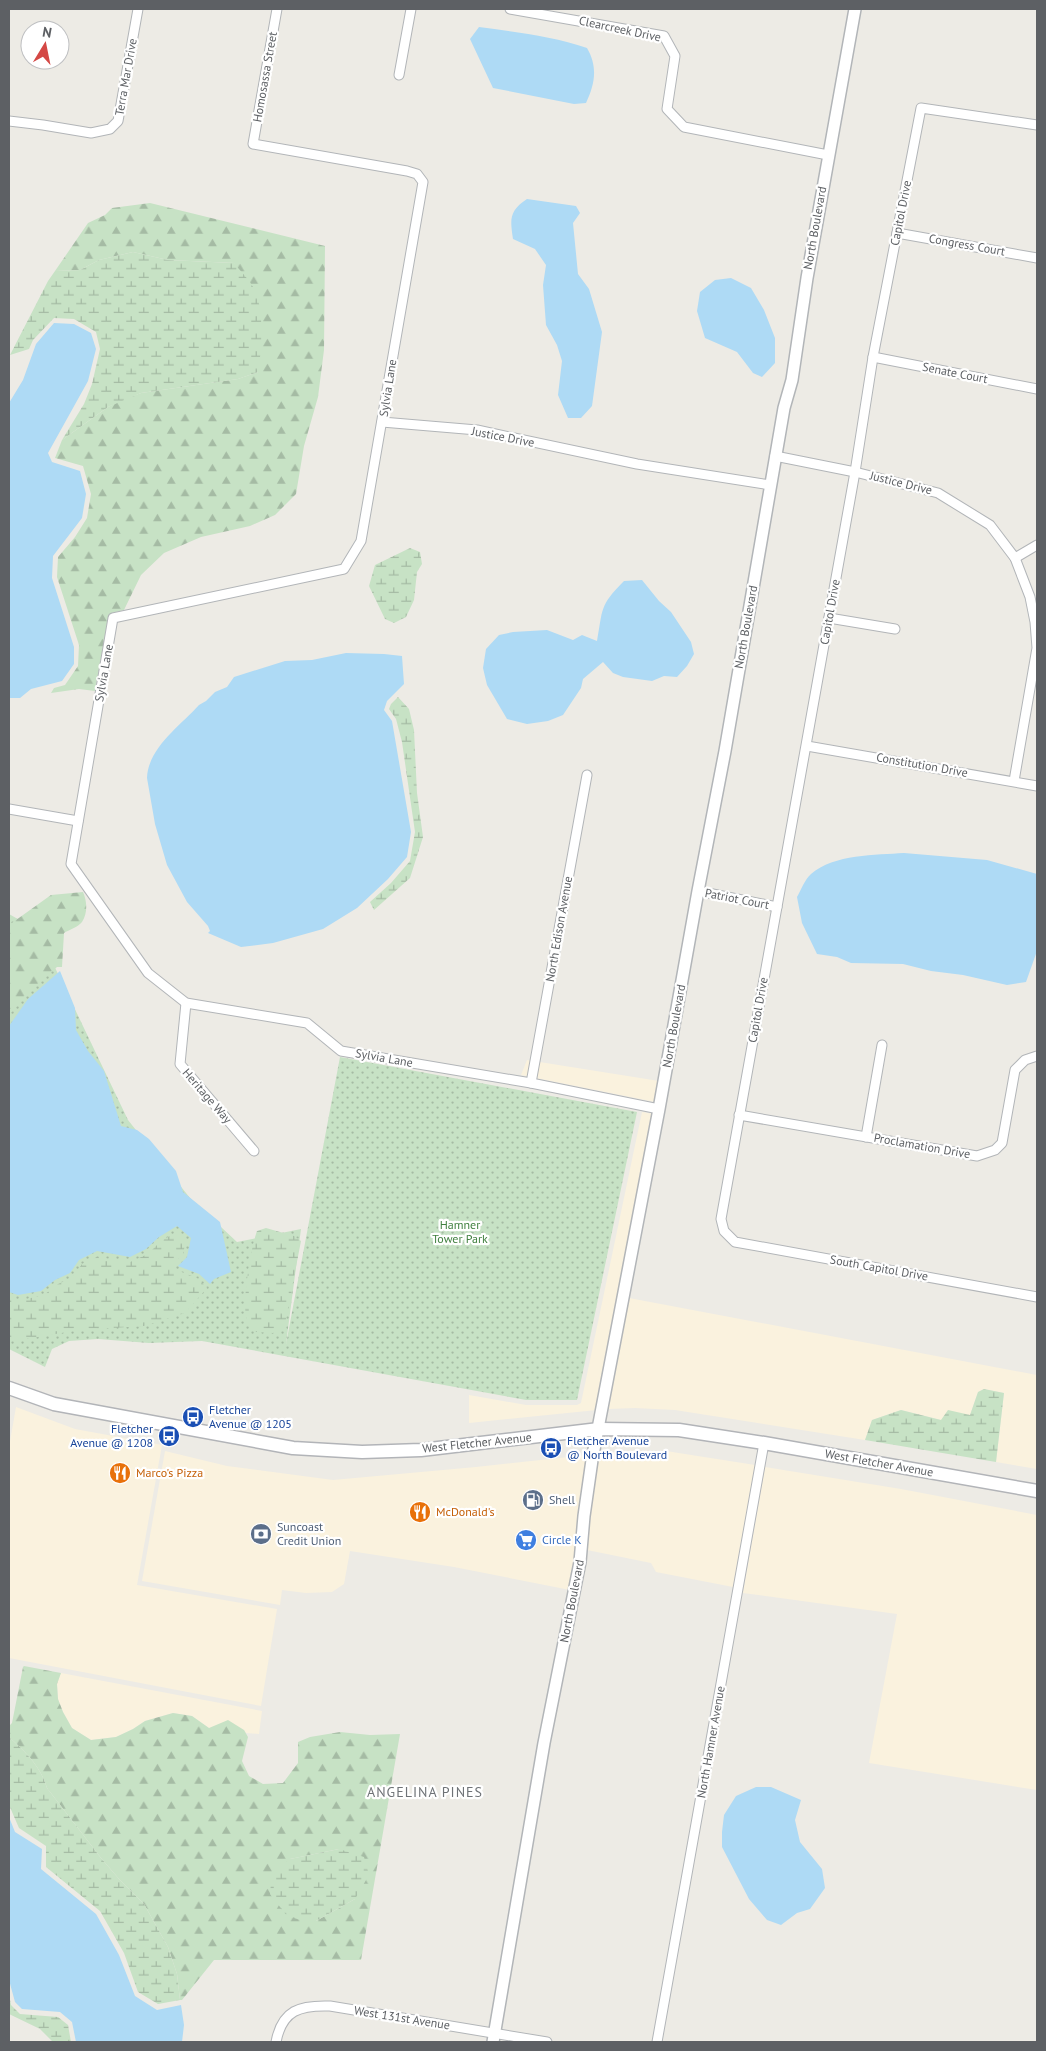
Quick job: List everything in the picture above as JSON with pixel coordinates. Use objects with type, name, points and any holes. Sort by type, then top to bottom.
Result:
[{"type":"main road","name":"West Fletcher Avenue","points":[[9,1388],[54,1404],[294,1448],[362,1452],[421,1450],[599,1429],[679,1430],[764,1442],[1037,1491]]},
{"type":"street","name":"Terra Mar Drive","points":[[9,121],[91,133],[110,129],[118,121],[138,9]]},
{"type":"street","name":"Homosassa Street","points":[[253,144],[277,9]]},
{"type":"street","points":[[399,75],[411,9]]},
{"type":"street","name":"Clearcreek Drive","points":[[510,9],[664,36],[675,56],[667,109],[684,128],[828,154]]},
{"type":"street","name":"North Boulevard","points":[[494,2037],[544,1743],[580,1562],[592,1460],[660,1109],[698,891],[725,751],[775,456],[784,408],[792,380],[828,154],[855,9]]},
{"type":"street","name":"Capitol Drive","points":[[724,1231],[721,1219],[739,1115],[855,472],[873,357],[921,108],[1037,125]]},
{"type":"street","name":"Sylvia Lane","points":[[253,144],[407,171],[416,174],[423,182],[362,541],[344,569],[113,618],[71,864],[148,973],[186,1003],[307,1023],[342,1051],[531,1083],[660,1109]]},
{"type":"street","name":"Congress Court","points":[[897,233],[1037,258]]},
{"type":"street","name":"Senate Court","points":[[873,357],[1037,389]]},
{"type":"street","name":"Justice Drive","points":[[382,422],[477,430],[637,464],[770,485]]},
{"type":"street","name":"Justice Drive","points":[[775,456],[855,472],[938,493],[990,525],[1015,558],[1030,597],[1035,622],[1037,648],[1014,781]]},
{"type":"street","points":[[1015,558],[1037,545]]},
{"type":"street","points":[[829,618],[895,630]]},
{"type":"street","name":"Constitution Drive","points":[[806,746],[1037,786]]},
{"type":"street","name":"North Edison Avenue","points":[[531,1083],[587,775]]},
{"type":"street","points":[[9,809],[78,821]]},
{"type":"street","name":"Patriot Court","points":[[698,891],[777,907]]},
{"type":"street","name":"Heritage Way","points":[[186,1003],[180,1064],[254,1151]]},
{"type":"street","points":[[866,1137],[882,1045]]},
{"type":"street","name":"Proclamation Drive","points":[[739,1115],[977,1156],[995,1150],[1002,1142],[1016,1070],[1025,1060],[1037,1056]]},
{"type":"street","name":"South Capitol Drive","points":[[724,1231],[735,1242],[1037,1297]]},
{"type":"street","name":"North Hamner Avenue","points":[[658,2042],[764,1442]]},
{"type":"street","name":"West 131st Avenue","points":[[276,2042],[283,2022],[294,2012],[307,2006],[330,2006],[494,2037],[547,2042]]},
{"type":"shaded area","points":[[527,1060],[659,1081],[655,1102],[521,1075]]},
{"type":"shaded area","points":[[642,1112],[653,1114],[597,1410],[469,1423],[469,1395],[526,1405],[577,1405],[581,1403]]},
{"type":"shaded area","points":[[629,1298],[1037,1375],[1037,1469],[996,1462],[1004,1393],[984,1389],[978,1392],[970,1415],[941,1420],[901,1410],[872,1420],[865,1440],[675,1410],[608,1409]]},
{"type":"shaded area","points":[[16,1407],[75,1429],[162,1445],[137,1585],[277,1609],[261,1706],[9,1658],[9,1447]]},
{"type":"shaded area","points":[[165,1451],[227,1466],[333,1480],[587,1455],[570,1590],[454,1567],[350,1551],[344,1584],[332,1592],[306,1593],[282,1590],[280,1605],[142,1581]]},
{"type":"shaded area","points":[[622,1451],[666,1451],[755,1465],[733,1587],[656,1572],[651,1563],[587,1550],[589,1517],[599,1454]]},
{"type":"shaded area","points":[[765,1467],[901,1489],[1037,1515],[1037,1790],[869,1763],[897,1614],[743,1593]]},
{"type":"shaded area","points":[[61,1673],[262,1711],[259,1734],[246,1733],[244,1730],[209,1728],[192,1716],[173,1713],[145,1721],[116,1737],[91,1740],[72,1728],[63,1712],[58,1699],[57,1683]]},
{"type":"green space","points":[[150,203],[325,246],[324,350],[318,397],[304,446],[296,494],[275,515],[250,526],[201,537],[164,553],[141,575],[124,610],[112,613],[108,618],[95,691],[79,689],[51,693],[54,688],[65,685],[78,666],[79,645],[57,577],[58,557],[75,537],[87,518],[91,494],[83,466],[55,458],[62,440],[108,407],[141,393],[238,379],[258,372],[234,263],[168,260],[133,252],[99,260],[80,270],[55,271],[88,223],[105,215],[112,208]]},
{"type":"green space","points":[[133,252],[168,260],[234,263],[251,284],[258,301],[262,331],[258,372],[238,379],[141,393],[108,407],[62,440],[84,404],[92,384],[100,349],[96,332],[74,319],[54,318],[33,340],[29,349],[10,355],[55,271],[80,270],[99,260]]},
{"type":"green space","points":[[410,548],[420,552],[422,564],[417,572],[414,600],[406,617],[394,623],[385,619],[369,586],[375,565]]},
{"type":"green space","points":[[398,697],[409,709],[414,730],[417,793],[423,837],[410,878],[374,910],[370,902],[391,883],[410,861],[415,832],[402,742],[396,719],[389,709]]},
{"type":"green space","points":[[83,892],[86,903],[85,915],[80,924],[64,933],[62,967],[57,967],[25,995],[9,1014],[9,925],[51,895]]},
{"type":"green space","name":"Hamner Tower Park","points":[[9,914],[37,930],[128,1120],[190,1198],[237,1242],[301,1229],[286,1344],[340,1057],[637,1112],[577,1400],[526,1400],[202,1341],[149,1343],[98,1339],[69,1341],[52,1349],[45,1367],[9,1349]]},
{"type":"green space","points":[[266,1228],[294,1236],[301,1241],[284,1329],[273,1333],[256,1332],[248,1322],[245,1312],[250,1262],[257,1231]]},
{"type":"green space","points":[[177,1232],[186,1240],[183,1254],[174,1263],[174,1269],[197,1278],[207,1288],[185,1313],[144,1326],[79,1330],[26,1339],[9,1339],[9,1298],[18,1301],[44,1295],[58,1284],[73,1277],[82,1264],[97,1257],[130,1262],[148,1254],[161,1241]]},
{"type":"green space","points":[[984,1389],[1004,1393],[996,1462],[865,1440],[872,1420],[901,1410],[941,1420],[948,1410],[970,1415],[978,1392]]},
{"type":"green space","points":[[23,1667],[61,1673],[57,1684],[58,1699],[63,1712],[72,1728],[91,1740],[116,1737],[145,1721],[173,1713],[192,1716],[209,1728],[228,1720],[244,1730],[248,1737],[242,1761],[249,1776],[263,1784],[283,1783],[298,1763],[298,1742],[310,1737],[340,1732],[370,1735],[400,1734],[361,1960],[214,1960],[182,2000],[180,2000],[177,1974],[168,1947],[144,1904],[101,1858],[47,1788],[41,1773],[32,1760],[9,1737],[9,1726],[12,1723]],"holes":[[[339,1849],[355,1899],[316,1921],[290,1859]]]},
{"type":"green space","points":[[9,1737],[32,1760],[41,1773],[47,1788],[101,1858],[144,1904],[168,1947],[177,1974],[180,2000],[158,2004],[138,1992],[124,1953],[100,1911],[46,1867],[46,1846],[19,1828],[9,1805]]},
{"type":"green space","points":[[339,1849],[364,1857],[369,1875],[355,1899],[316,1921],[304,1921],[287,1916],[270,1894],[272,1873],[290,1859]]},
{"type":"green space","points":[[9,1994],[11,2005],[20,2014],[58,2017],[68,2025],[71,2042],[53,2042],[40,2029],[9,2014]]},
{"type":"water","points":[[479,27],[547,37],[587,48],[593,62],[594,76],[592,89],[586,103],[574,104],[493,88],[470,39]]},
{"type":"water","points":[[527,199],[576,206],[580,213],[573,223],[578,274],[589,289],[602,332],[592,406],[581,418],[568,418],[558,395],[562,361],[557,345],[546,325],[543,285],[546,265],[535,249],[513,239],[512,216],[521,203]]},
{"type":"water","points":[[731,278],[751,288],[764,310],[775,338],[775,363],[762,377],[753,373],[737,352],[705,338],[697,311],[700,292],[715,280]]},
{"type":"water","points":[[54,323],[74,324],[91,333],[96,349],[88,381],[48,453],[52,462],[80,471],[86,494],[82,518],[53,556],[52,578],[74,647],[74,664],[62,681],[31,689],[20,698],[9,698],[9,403],[23,380],[36,344]]},
{"type":"water","points":[[642,580],[659,601],[671,612],[691,642],[694,654],[687,666],[677,677],[664,676],[652,681],[623,677],[613,673],[603,662],[583,679],[581,688],[563,715],[548,721],[527,724],[507,719],[487,685],[483,668],[486,649],[499,635],[513,632],[547,630],[573,640],[582,635],[597,641],[603,608],[610,596],[624,581]]},
{"type":"water","points":[[346,653],[402,656],[404,684],[387,701],[384,710],[392,721],[411,832],[407,857],[388,879],[357,908],[323,929],[273,943],[241,947],[208,933],[210,931],[208,926],[187,902],[167,865],[155,824],[147,778],[149,767],[159,747],[174,729],[215,692],[227,687],[234,677],[285,661],[312,660]]},
{"type":"water","points":[[904,853],[987,860],[1037,874],[1037,951],[1026,982],[1007,985],[903,964],[851,963],[837,957],[817,954],[802,923],[797,897],[809,876],[820,867],[843,859],[868,855]]},
{"type":"water","points":[[60,971],[75,1008],[76,1030],[88,1051],[104,1071],[121,1126],[137,1130],[149,1139],[176,1171],[183,1192],[220,1222],[231,1272],[214,1279],[210,1284],[199,1274],[178,1266],[187,1257],[191,1238],[177,1226],[159,1237],[146,1249],[130,1257],[97,1251],[79,1260],[70,1273],[55,1280],[41,1291],[18,1295],[9,1292],[9,1026],[28,999]]},
{"type":"water","points":[[756,1787],[771,1787],[801,1800],[795,1820],[800,1842],[822,1869],[825,1888],[810,1909],[797,1913],[781,1925],[767,1920],[749,1899],[722,1847],[724,1815],[736,1796]]},
{"type":"water","points":[[9,1817],[15,1832],[42,1849],[41,1869],[96,1914],[119,1955],[135,1996],[157,2010],[181,2005],[184,2025],[182,2042],[76,2042],[72,2022],[60,2012],[22,2009],[15,2002],[9,1980]]},
{"type":"place","name":"Fletcher Avenue @ 1205","points":[[193,1417]]},
{"type":"place","name":"Fletcher Avenue @ 1208","points":[[169,1436]]},
{"type":"place","name":"Fletcher Avenue @ North Boulevard","points":[[551,1448]]},
{"type":"place","name":"Marco's Pizza","points":[[120,1473]]},
{"type":"place","name":"Shell","points":[[533,1500]]},
{"type":"place","name":"McDonald's","points":[[420,1512]]},
{"type":"place","name":"Suncoast Credit Union","points":[[261,1534]]},
{"type":"place","name":"Circle K","points":[[526,1540]]},
{"type":"district","name":"ANGELINA PINES","points":[[425,1792]]}]
